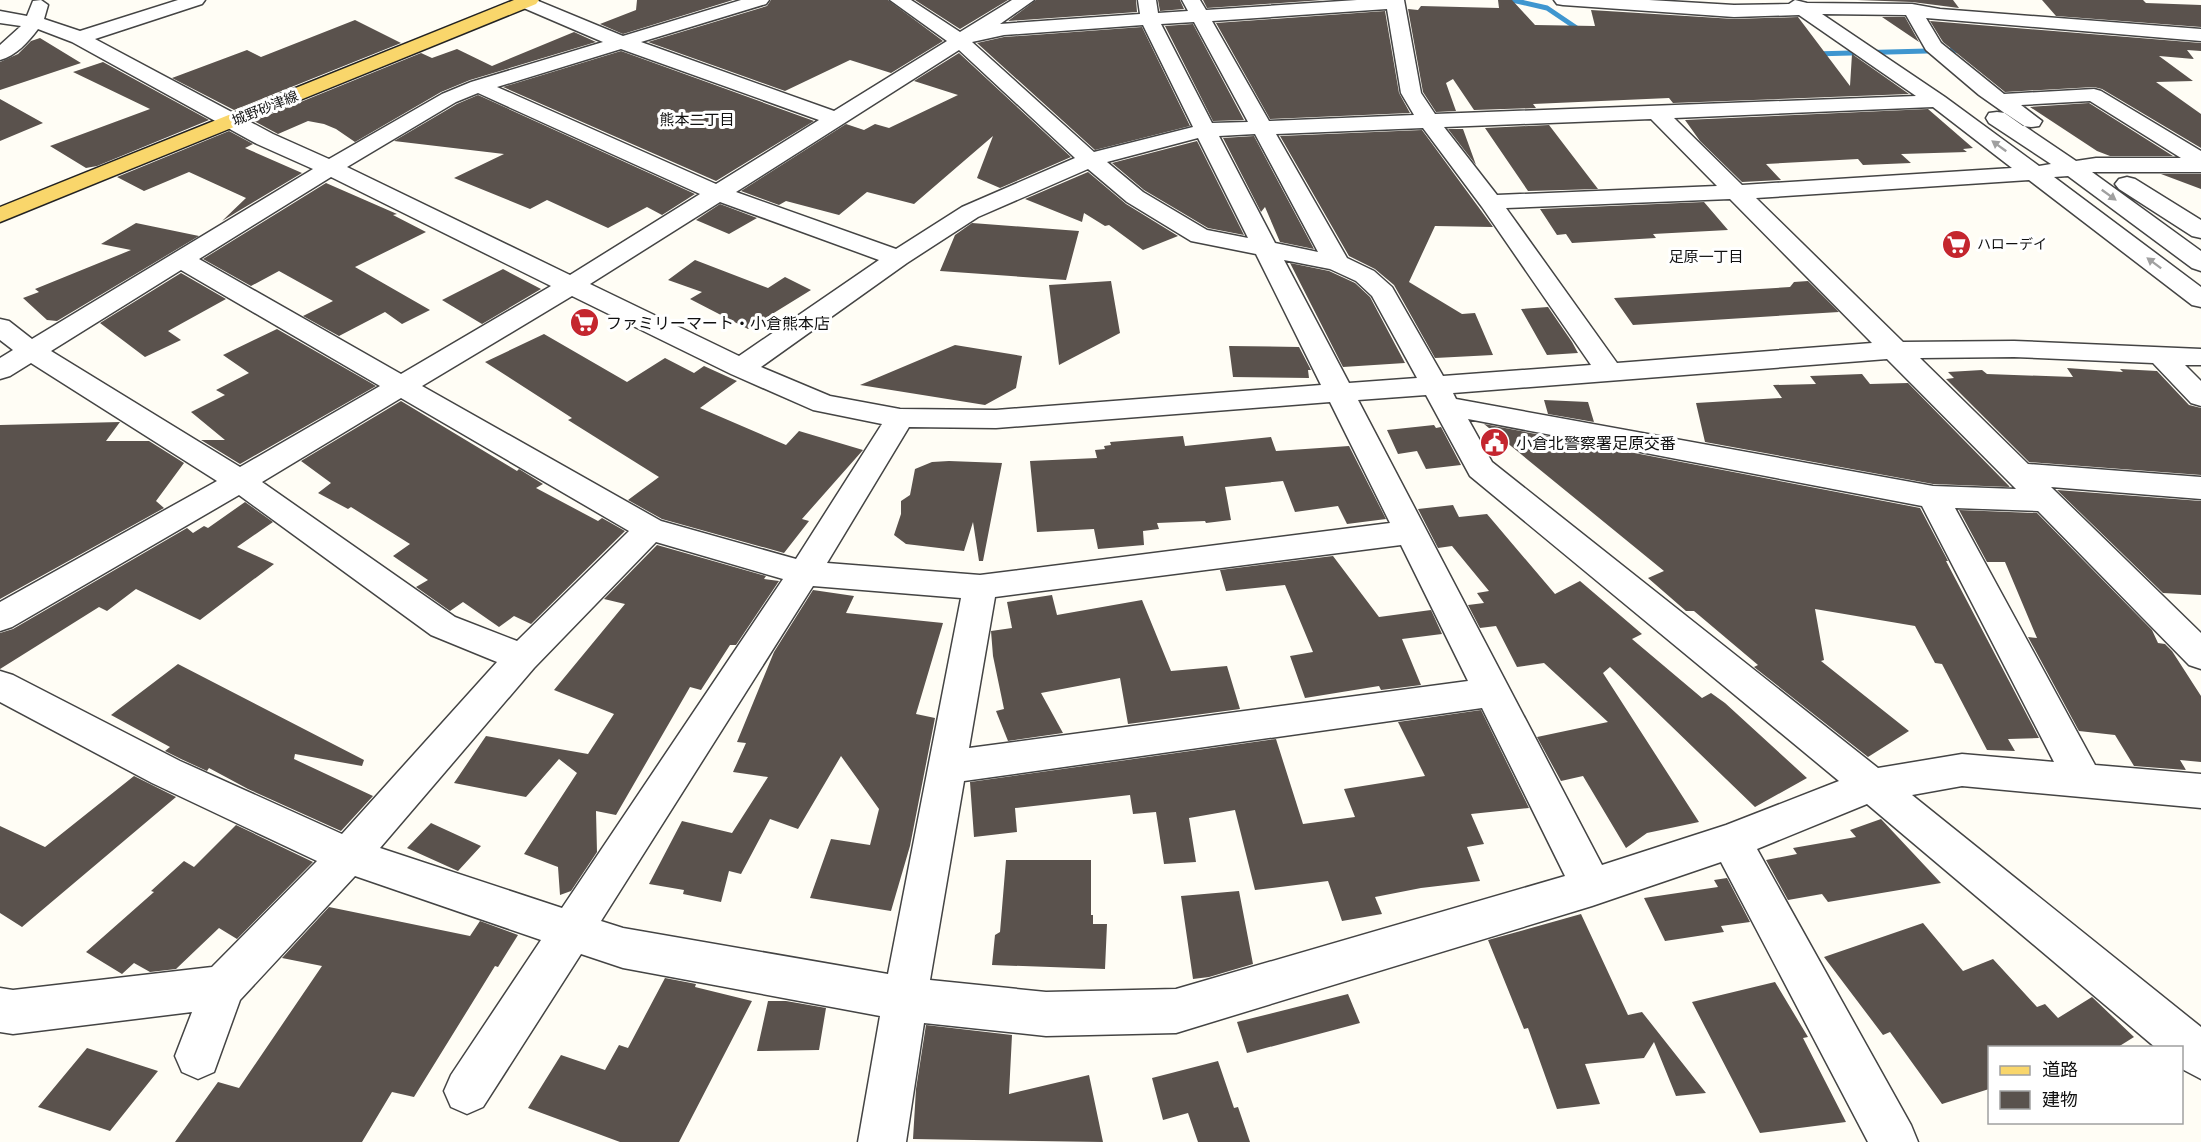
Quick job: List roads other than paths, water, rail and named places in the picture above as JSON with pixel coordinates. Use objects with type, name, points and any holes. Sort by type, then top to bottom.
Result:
[{"type":"main road","name":"城野砂津線","points":[[0,215],[527,1]]},
{"type":"street","points":[[0,54],[13,46],[39,0]]},
{"type":"street","points":[[79,38],[196,0]]},
{"type":"street","points":[[0,370],[449,98],[478,86],[760,0]]},
{"type":"street","points":[[899,0],[960,41],[1090,160],[1135,197],[1200,236],[1337,263],[1365,276],[1383,292],[1481,469],[1872,785],[2201,1056]]},
{"type":"street","points":[[0,618],[240,481],[571,285],[1025,0]]},
{"type":"street","points":[[1563,0],[1734,11],[1810,4],[1920,8],[2201,35]]},
{"type":"street","points":[[527,1],[621,42],[834,118]]},
{"type":"street","points":[[960,41],[1002,29],[1148,10],[1395,2],[1411,93],[1428,120],[1490,202],[1610,372]]},
{"type":"street","points":[[1810,4],[1881,51],[1938,101],[2201,299]]},
{"type":"street","points":[[1810,4],[1881,51],[2072,168],[2201,263]]},
{"type":"street","points":[[1195,8],[1337,263]]},
{"type":"street","points":[[1920,8],[1938,51],[1999,100],[2096,165],[2196,225]]},
{"type":"street","points":[[1148,10],[1205,130],[1326,363],[1337,391],[1592,887]]},
{"type":"street","points":[[0,17],[48,25],[79,38],[265,139],[330,168],[741,368],[823,404],[900,418],[996,419],[1337,391],[1439,396],[1933,497],[2046,501]]},
{"type":"street","points":[[478,86],[717,193],[898,258]]},
{"type":"street","points":[[1999,100],[2094,95],[2201,163]]},
{"type":"street","points":[[741,368],[898,258],[970,212],[1090,160],[1205,130],[1938,101]]},
{"type":"street","points":[[1655,111],[2046,501],[2188,630],[2201,655]]},
{"type":"street","points":[[1490,202],[1736,192],[2036,173],[2096,165],[2201,163]]},
{"type":"street","points":[[180,259],[650,529],[804,573],[911,583],[980,586],[1411,532]]},
{"type":"street","points":[[0,327],[30,350],[240,481],[443,626],[522,658]]},
{"type":"street","points":[[1439,396],[1610,372],[1894,350],[2014,349],[2201,357]]},
{"type":"street","points":[[2160,355],[2201,398]]},
{"type":"street","points":[[467,1091],[804,573],[900,418]]},
{"type":"street","points":[[2019,474],[2201,488]]},
{"type":"street","points":[[1933,497],[2084,782]]},
{"type":"street","points":[[198,1056],[223,987],[348,856],[522,658],[650,529]]},
{"type":"street","points":[[882,1142],[905,999],[980,586]]},
{"type":"street","points":[[0,685],[166,772],[348,856],[571,932],[623,948],[905,999],[1046,1014],[1176,1011],[1592,887],[1731,841],[1872,785],[1962,770],[2201,790]]},
{"type":"street","points":[[947,767],[1493,692]]},
{"type":"street","points":[[1731,841],[1894,1142]]},
{"type":"street","points":[[0,1011],[13,1012],[223,987]]},
{"type":"waterway","points":[[1512,0],[1547,8],[1584,33]]},
{"type":"waterway","points":[[1813,54],[1965,50]]},
{"type":"place","name":"ハローデイ","points":[[1956,244]]},
{"type":"place","name":"ファミリーマート・小倉熊本店","points":[[585,323]]},
{"type":"place","name":"小倉北警察署足原交番","points":[[1495,443]]},
{"type":"district","name":"熊本二丁目","points":[[697,120]]},
{"type":"district","name":"足原一丁目","points":[[1706,257]]}]
